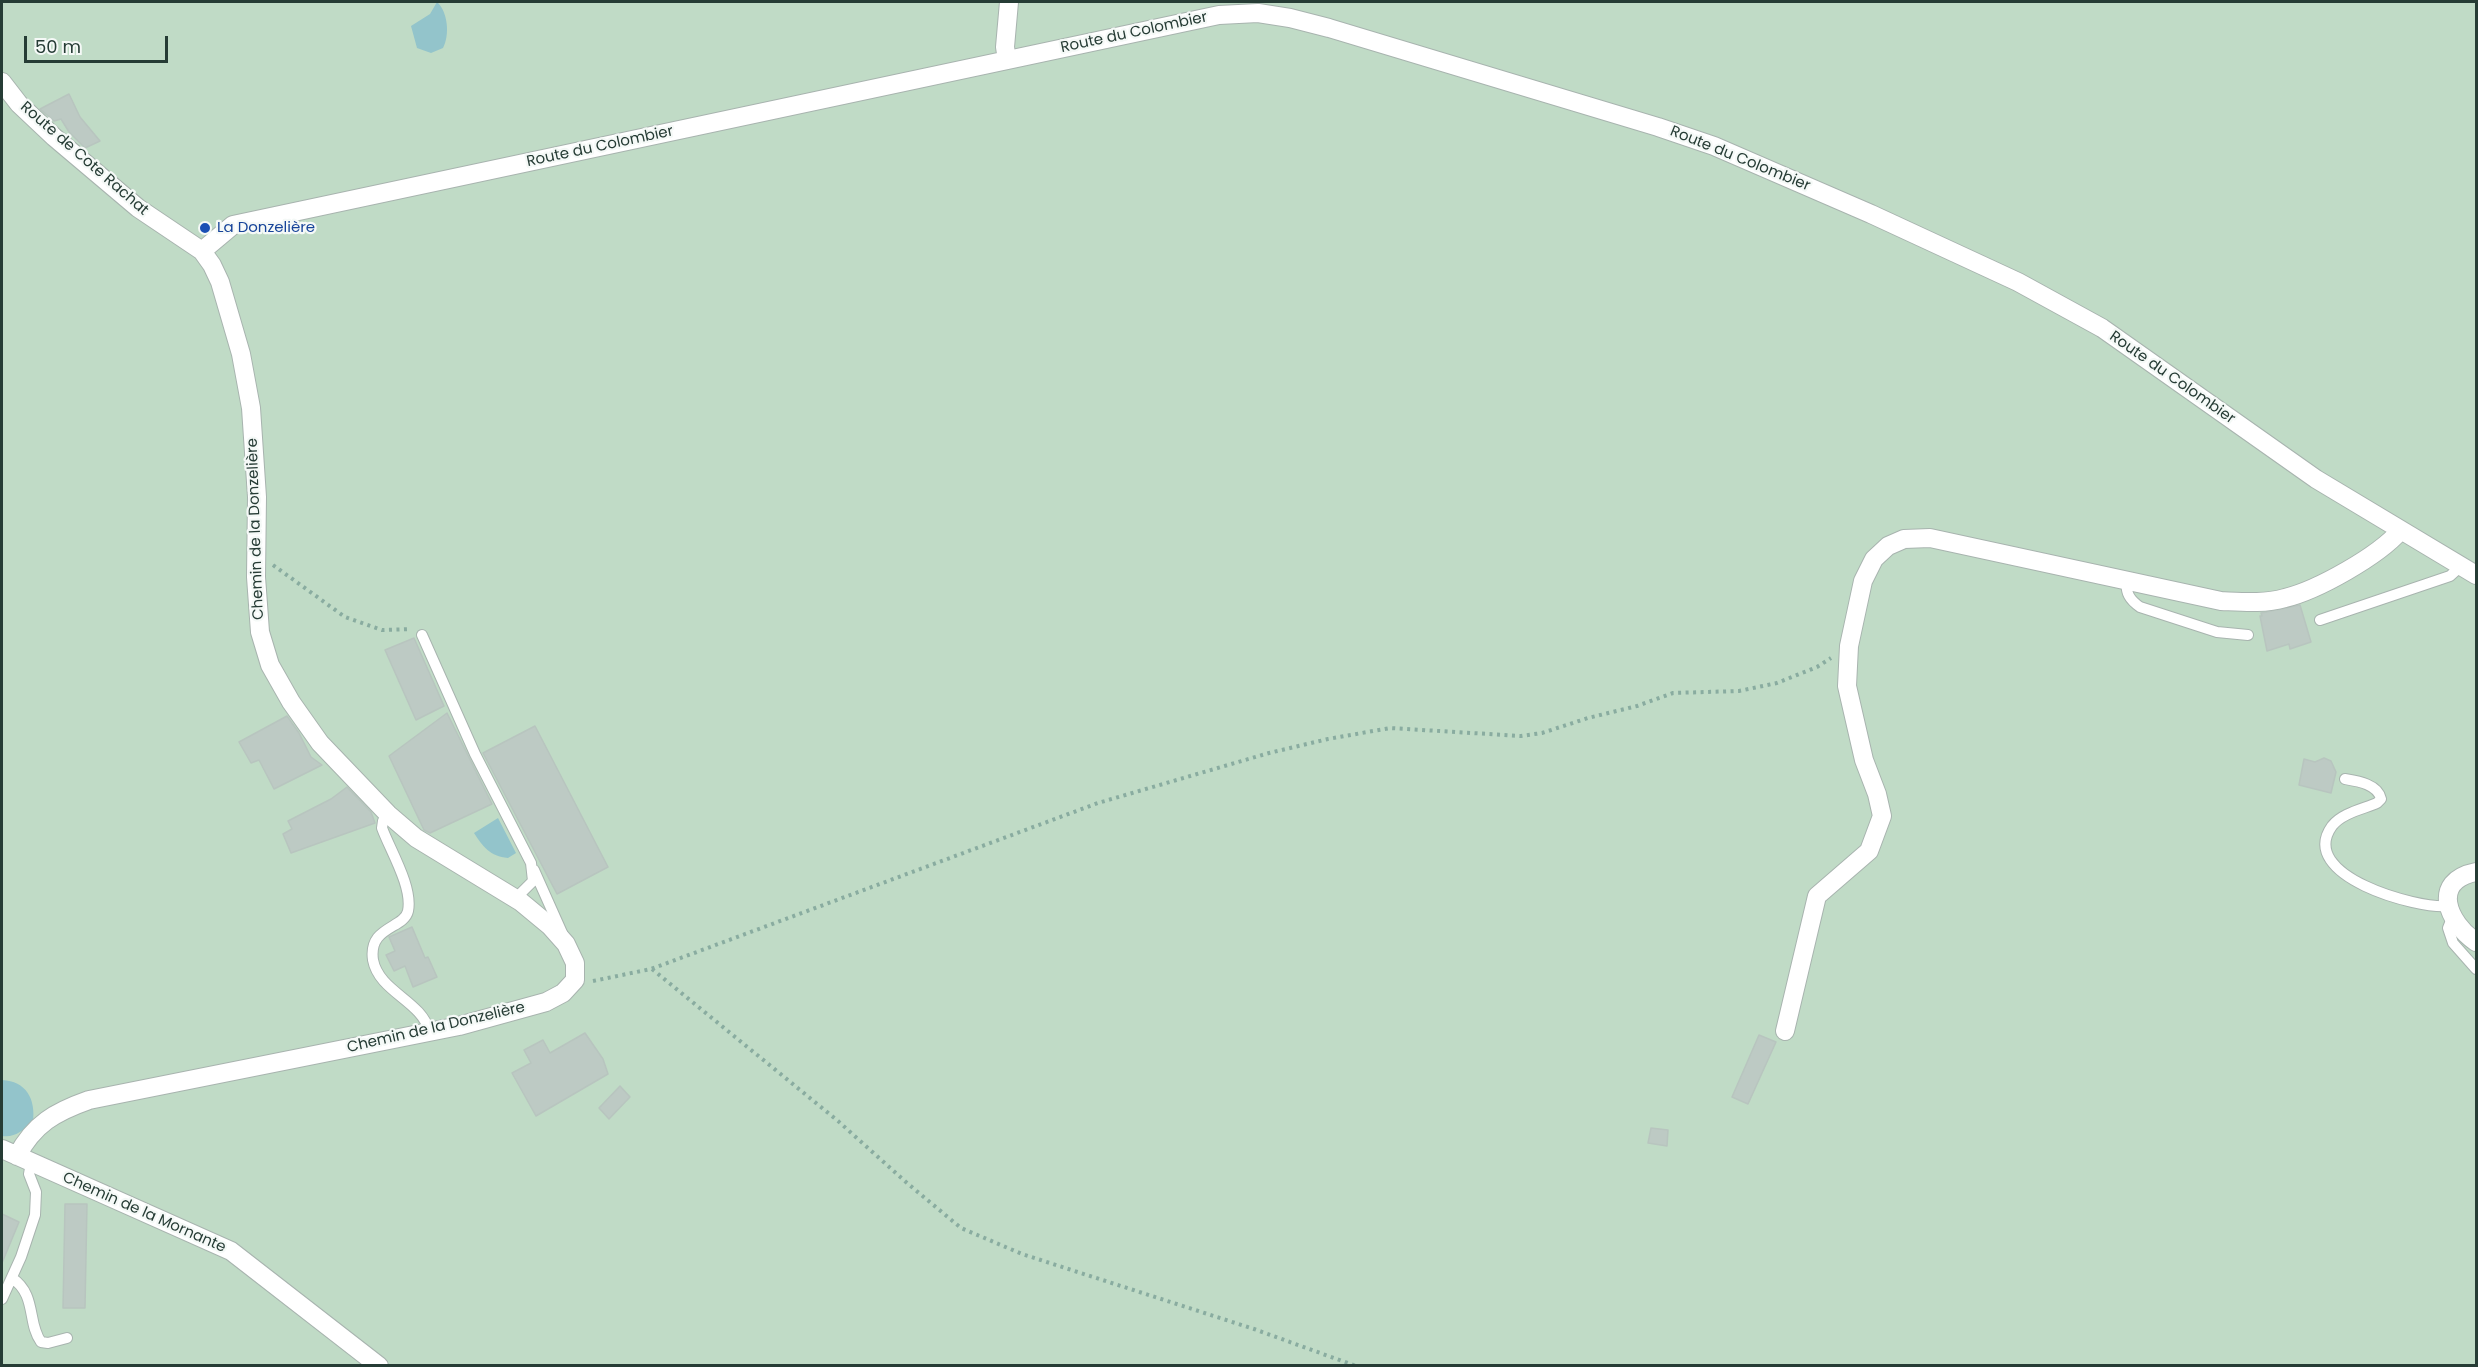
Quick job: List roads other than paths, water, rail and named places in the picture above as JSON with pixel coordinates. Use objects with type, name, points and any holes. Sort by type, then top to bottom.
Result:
[{"type":"street","points":[[1007,60],[1005,46],[1009,2]]},
{"type":"street","name":"Route du Colombier","points":[[202,251],[232,225],[1219,15],[1258,13],[1329,28],[1714,146],[1871,214],[2018,282],[2102,328],[2316,479],[2469,571]]},
{"type":"street","name":"Route de Cote Rachat","points":[[2,81],[19,104],[54,137],[138,208],[202,251]]},
{"type":"street","name":"Chemin de la Donzelière","points":[[16,1156],[25,1141],[42,1123],[62,1109],[89,1100],[429,1032],[546,1002],[563,993],[575,980],[574,963],[566,944],[550,926],[513,896],[417,838],[388,814],[320,743],[291,702],[270,665],[260,632],[256,561],[257,497],[251,408],[241,354],[220,282],[202,251]]},
{"type":"street","points":[[1785,1031],[1817,896],[1869,851],[1882,816],[1877,794],[1864,760],[1847,686],[1849,646],[1863,581],[1874,560],[1888,546],[1904,539],[1930,538],[2221,601],[2259,603],[2277,600],[2316,586],[2361,561],[2390,542],[2400,531]]},
{"type":"street","points":[[2476,872],[2469,873],[2454,883],[2449,893],[2450,912],[2463,933],[2476,942]]},
{"type":"street","name":"Chemin de la Mornante","points":[[16,1156],[231,1251],[379,1365]]},
{"type":"lane","points":[[2320,620],[2469,571]]},
{"type":"lane","points":[[2127,580],[2127,593],[2140,607],[2217,632],[2248,635]]},
{"type":"lane","points":[[422,635],[475,754],[544,887],[566,944]]},
{"type":"lane","points":[[2345,779],[2361,782],[2374,788],[2380,793],[2381,799],[2377,803],[2342,818],[2332,826],[2326,848],[2331,859],[2360,885],[2450,912],[2448,927],[2453,943],[2476,969]]},
{"type":"lane","points":[[388,814],[383,821],[382,828],[405,884],[409,900],[408,913],[402,920],[380,934],[375,945],[374,962],[377,970],[396,993],[423,1017],[429,1032]]},
{"type":"lane","points":[[513,896],[520,894],[533,881],[531,863]]},
{"type":"lane","points":[[2,1299],[21,1257],[35,1215],[36,1192],[29,1174],[16,1156]]},
{"type":"lane","points":[[12,1278],[27,1298],[37,1337],[41,1342],[48,1343],[67,1338]]},
{"type":"water","points":[[437,2],[446,18],[447,37],[443,48],[431,53],[417,48],[411,26],[430,14]]},
{"type":"water","points":[[498,818],[516,853],[508,858],[488,850],[474,833]]},
{"type":"water","points":[[2,1080],[10,1081],[23,1088],[28,1093],[33,1106],[33,1122],[11,1136],[2,1136]]},
{"type":"place","name":"La Donzelière","points":[[205,228]]}]
